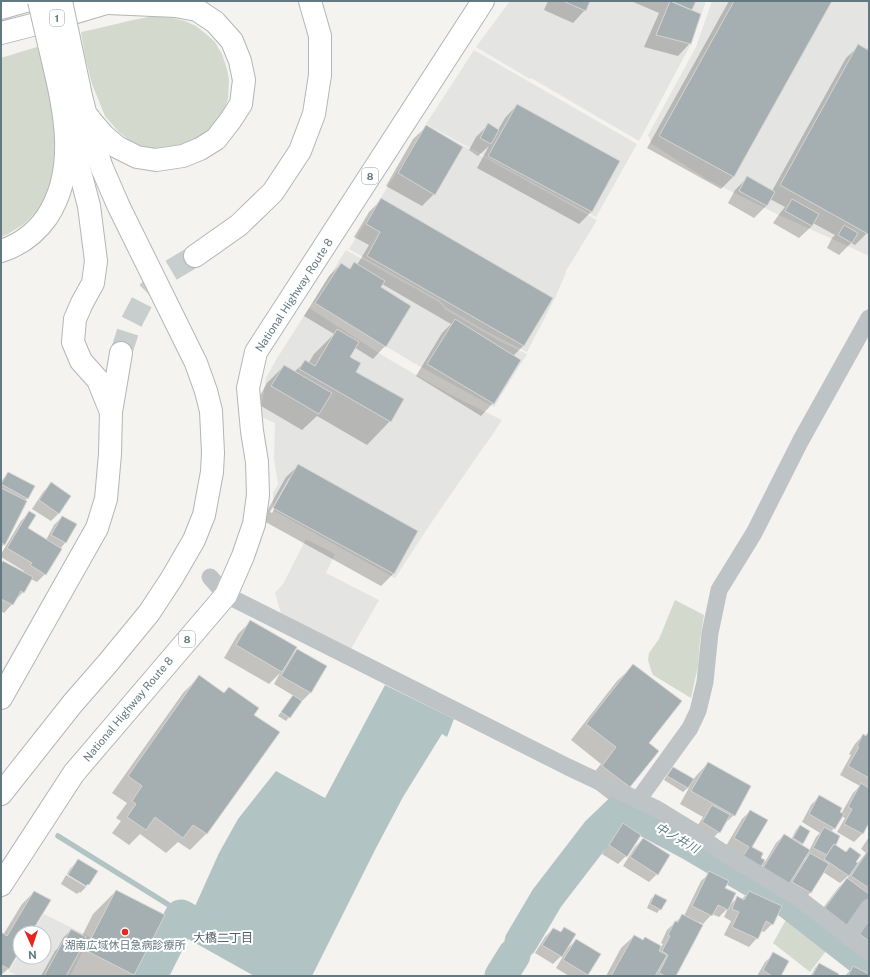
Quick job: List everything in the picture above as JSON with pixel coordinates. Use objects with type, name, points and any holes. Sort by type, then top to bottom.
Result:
[{"type":"highway","points":[[1,8],[26,1]]},
{"type":"highway","points":[[39,1],[59,42],[72,100],[96,261],[93,283],[75,319],[72,342],[81,361],[98,380],[111,412]]},
{"type":"highway","points":[[59,42],[61,1]]},
{"type":"highway","points":[[195,256],[239,225],[274,192],[300,151],[314,114],[320,75],[320,36],[310,1]]},
{"type":"highway","name":"National Highway Route 8","points":[[1,885],[74,773],[226,595],[243,556],[254,524],[258,495],[258,462],[252,431],[248,388],[256,352],[483,1]]},
{"type":"highway","points":[[72,100],[104,136],[117,147],[137,157],[156,160],[183,156],[200,149],[216,139],[241,104],[244,80],[240,61],[232,41],[215,22],[197,10],[183,7],[111,2]]},
{"type":"highway","name":"1","points":[[1,33],[111,2]]},
{"type":"highway","points":[[1,39],[36,24]]},
{"type":"highway","points":[[1,252],[22,242],[40,227],[52,208],[60,190],[65,170],[65,129],[72,100]]},
{"type":"highway","points":[[1,794],[73,703],[149,612],[172,578],[194,540],[204,515],[212,472],[213,453],[211,411],[196,363],[119,207],[102,168],[91,136],[72,100]]},
{"type":"highway","points":[[1,698],[97,528],[106,499],[110,454],[111,412],[121,353]]},
{"type":"street","points":[[638,800],[690,728],[698,711],[705,682],[710,632],[720,590],[754,533],[801,440],[869,318]]},
{"type":"street","points":[[210,577],[226,595],[539,753],[657,809],[796,897],[869,952]]},
{"type":"street","points":[[848,937],[869,907]]},
{"type":"shaded area","points":[[510,1],[706,1],[691,44],[639,141],[476,47]]},
{"type":"shaded area","points":[[712,1],[869,1],[869,256],[781,216],[708,180],[652,144],[648,135],[696,47]]},
{"type":"shaded area","points":[[154,16],[173,18],[196,26],[215,42],[222,54],[227,69],[229,80],[228,99],[223,113],[206,135],[182,148],[150,150],[135,145],[118,131],[105,116],[92,84],[85,57],[81,32]]},
{"type":"shaded area","points":[[40,46],[54,101],[58,154],[48,193],[38,210],[24,224],[1,237],[1,58]]},
{"type":"shaded area","points":[[474,50],[637,144],[596,217],[426,124]]},
{"type":"shaded area","points":[[426,125],[597,220],[566,271],[555,298],[527,352],[484,330],[447,308],[439,300],[349,249]]},
{"type":"shaded area","points":[[346,250],[439,302],[446,310],[501,342],[527,354],[494,407],[412,362],[313,302]]},
{"type":"shaded area","points":[[309,308],[385,357],[451,395],[502,420],[395,578],[273,510],[273,493],[278,484],[274,459],[275,423],[262,417],[262,403],[266,378]]},
{"type":"shaded area","points":[[306,539],[335,554],[326,573],[379,600],[351,649],[321,635],[281,613],[275,593],[283,584]]},
{"type":"shaded area","points":[[675,600],[704,615],[698,666],[691,698],[653,675],[648,660],[649,653],[659,639]]},
{"type":"shaded area","points":[[385,685],[454,719],[447,737],[442,734],[403,797],[312,976],[305,976],[192,913],[219,853],[238,819],[276,771],[325,798]]},
{"type":"shaded area","points":[[44,914],[90,937],[70,976],[17,976],[9,971],[13,965],[52,965],[52,925],[37,925]]},
{"type":"shaded area","points":[[792,914],[798,915],[832,943],[810,972],[773,943],[787,918]]},
{"type":"building","points":[[563,1],[590,1],[586,11]]},
{"type":"building","points":[[670,1],[701,14],[691,44],[656,35]]},
{"type":"building","points":[[671,1],[696,1],[692,10]]},
{"type":"building","points":[[734,1],[832,1],[734,177],[659,136]]},
{"type":"building","points":[[858,44],[868,50],[869,47],[868,234],[780,185]]},
{"type":"building","points":[[517,104],[620,161],[592,212],[488,156]]},
{"type":"building","points":[[488,123],[499,130],[491,144],[480,138]]},
{"type":"building","points":[[426,125],[463,147],[435,195],[398,173]]},
{"type":"building","points":[[747,176],[775,192],[767,206],[739,191]]},
{"type":"building","points":[[381,198],[553,298],[524,346],[367,256],[380,232],[366,224]]},
{"type":"building","points":[[792,199],[819,214],[812,226],[785,211]]},
{"type":"building","points":[[844,225],[858,233],[852,243],[838,235]]},
{"type":"building","points":[[354,262],[385,281],[381,287],[411,306],[386,347],[315,303],[341,263],[350,269]]},
{"type":"building","points":[[455,319],[521,360],[494,404],[427,364]]},
{"type":"building","points":[[337,329],[359,342],[350,357],[361,363],[356,372],[404,399],[391,422],[299,369],[305,360],[315,366]]},
{"type":"building","points":[[284,365],[332,393],[319,414],[271,386]]},
{"type":"building","points":[[298,464],[418,531],[394,574],[273,508]]},
{"type":"building","points":[[8,472],[35,486],[28,499],[1,484]]},
{"type":"building","points":[[51,482],[71,496],[59,514],[39,500]]},
{"type":"building","points":[[1,488],[27,501],[5,545],[1,543]]},
{"type":"building","points":[[29,511],[36,515],[28,528],[62,549],[46,575],[30,565],[32,563],[7,548]]},
{"type":"building","points":[[62,516],[77,524],[66,543],[51,535]]},
{"type":"building","points":[[3,561],[33,577],[24,593],[21,591],[13,605],[1,599],[1,564]]},
{"type":"building","points":[[250,620],[297,647],[282,672],[236,645]]},
{"type":"building","points":[[297,649],[327,666],[311,693],[281,676]]},
{"type":"building","points":[[633,664],[682,701],[649,743],[659,751],[630,787],[602,766],[616,747],[586,724]]},
{"type":"building","points":[[199,675],[224,693],[229,687],[259,708],[254,715],[280,732],[207,834],[193,825],[183,838],[155,817],[146,830],[127,817],[136,804],[132,801],[142,786],[128,776]]},
{"type":"building","points":[[293,695],[302,701],[290,718],[281,712]]},
{"type":"building","points":[[869,731],[869,778],[848,766],[859,747],[857,746],[863,734],[866,736]]},
{"type":"building","points":[[708,762],[751,786],[735,816],[691,791]]},
{"type":"building","points":[[673,767],[694,779],[688,788],[667,776]]},
{"type":"building","points":[[861,783],[869,788],[869,823],[863,834],[844,824],[852,809],[848,807]]},
{"type":"building","points":[[819,795],[842,808],[840,812],[844,814],[835,829],[809,814]]},
{"type":"building","points":[[712,805],[730,815],[720,833],[702,822]]},
{"type":"building","points":[[750,810],[768,820],[752,847],[763,853],[761,858],[765,860],[761,867],[743,856],[749,847],[734,838]]},
{"type":"building","points":[[623,823],[641,835],[627,857],[609,845]]},
{"type":"building","points":[[800,825],[810,831],[803,844],[793,838]]},
{"type":"building","points":[[824,827],[840,836],[836,845],[834,844],[827,855],[813,848]]},
{"type":"building","points":[[784,834],[810,850],[789,884],[763,868]]},
{"type":"building","points":[[643,838],[670,855],[658,875],[630,857]]},
{"type":"building","points":[[834,844],[846,852],[850,847],[861,855],[856,862],[858,863],[849,876],[824,859]]},
{"type":"building","points":[[869,849],[869,888],[851,876]]},
{"type":"building","points":[[810,853],[829,864],[811,893],[792,882]]},
{"type":"building","points":[[78,859],[98,871],[89,885],[88,884],[86,886],[68,875]]},
{"type":"building","points":[[709,871],[729,881],[725,888],[736,893],[728,910],[718,905],[712,916],[692,906]]},
{"type":"building","points":[[847,878],[869,894],[869,899],[848,927],[824,909]]},
{"type":"building","name":"湖南広域休日急病診療所","points":[[116,890],[165,915],[134,975],[85,950]]},
{"type":"building","points":[[34,891],[51,900],[36,925],[14,925]]},
{"type":"building","points":[[749,891],[782,906],[773,925],[766,921],[758,939],[732,927],[739,912],[732,909],[737,896],[744,900]]},
{"type":"building","points":[[655,894],[667,900],[661,910],[650,904]]},
{"type":"building","points":[[682,914],[703,925],[676,976],[665,976],[659,973],[668,955],[662,951],[670,936],[668,935],[675,921],[678,922]]},
{"type":"building","points":[[869,920],[869,941],[857,932]]},
{"type":"building","points":[[564,927],[576,934],[562,957],[542,945],[553,928],[561,932]]},
{"type":"building","points":[[12,928],[12,964],[9,969],[1,965],[1,932],[7,936]]},
{"type":"building","points":[[71,929],[86,937],[66,976],[44,976],[50,965],[52,965],[52,961],[63,941],[64,942]]},
{"type":"building","points":[[634,935],[643,940],[645,937],[661,946],[659,951],[667,955],[655,976],[611,976]]},
{"type":"building","points":[[576,939],[601,954],[588,975],[563,960]]},
{"type":"building","points":[[773,952],[789,961],[781,976],[772,976],[763,970]]},
{"type":"building","points":[[819,963],[839,974],[838,976],[812,976]]},
{"type":"building","points":[[853,966],[869,974],[869,976],[848,976]]},
{"type":"waterway","name":"中ノ井川","points":[[521,942],[547,898],[597,833],[623,808],[692,845],[787,901],[869,965]]},
{"type":"waterway","points":[[58,836],[177,910],[181,916]]},
{"type":"waterway","name":"中ノ井川","points":[[151,976],[181,916],[288,976]]},
{"type":"waterway","name":"中ノ井川","points":[[501,976],[514,955]]},
{"type":"tunnel","points":[[121,353],[130,325],[146,294],[168,272],[195,256]]},
{"type":"place","name":"湖南広域休日急病診療所","points":[[125,932]]},
{"type":"district","name":"大橋二丁目","points":[[223,938]]}]
